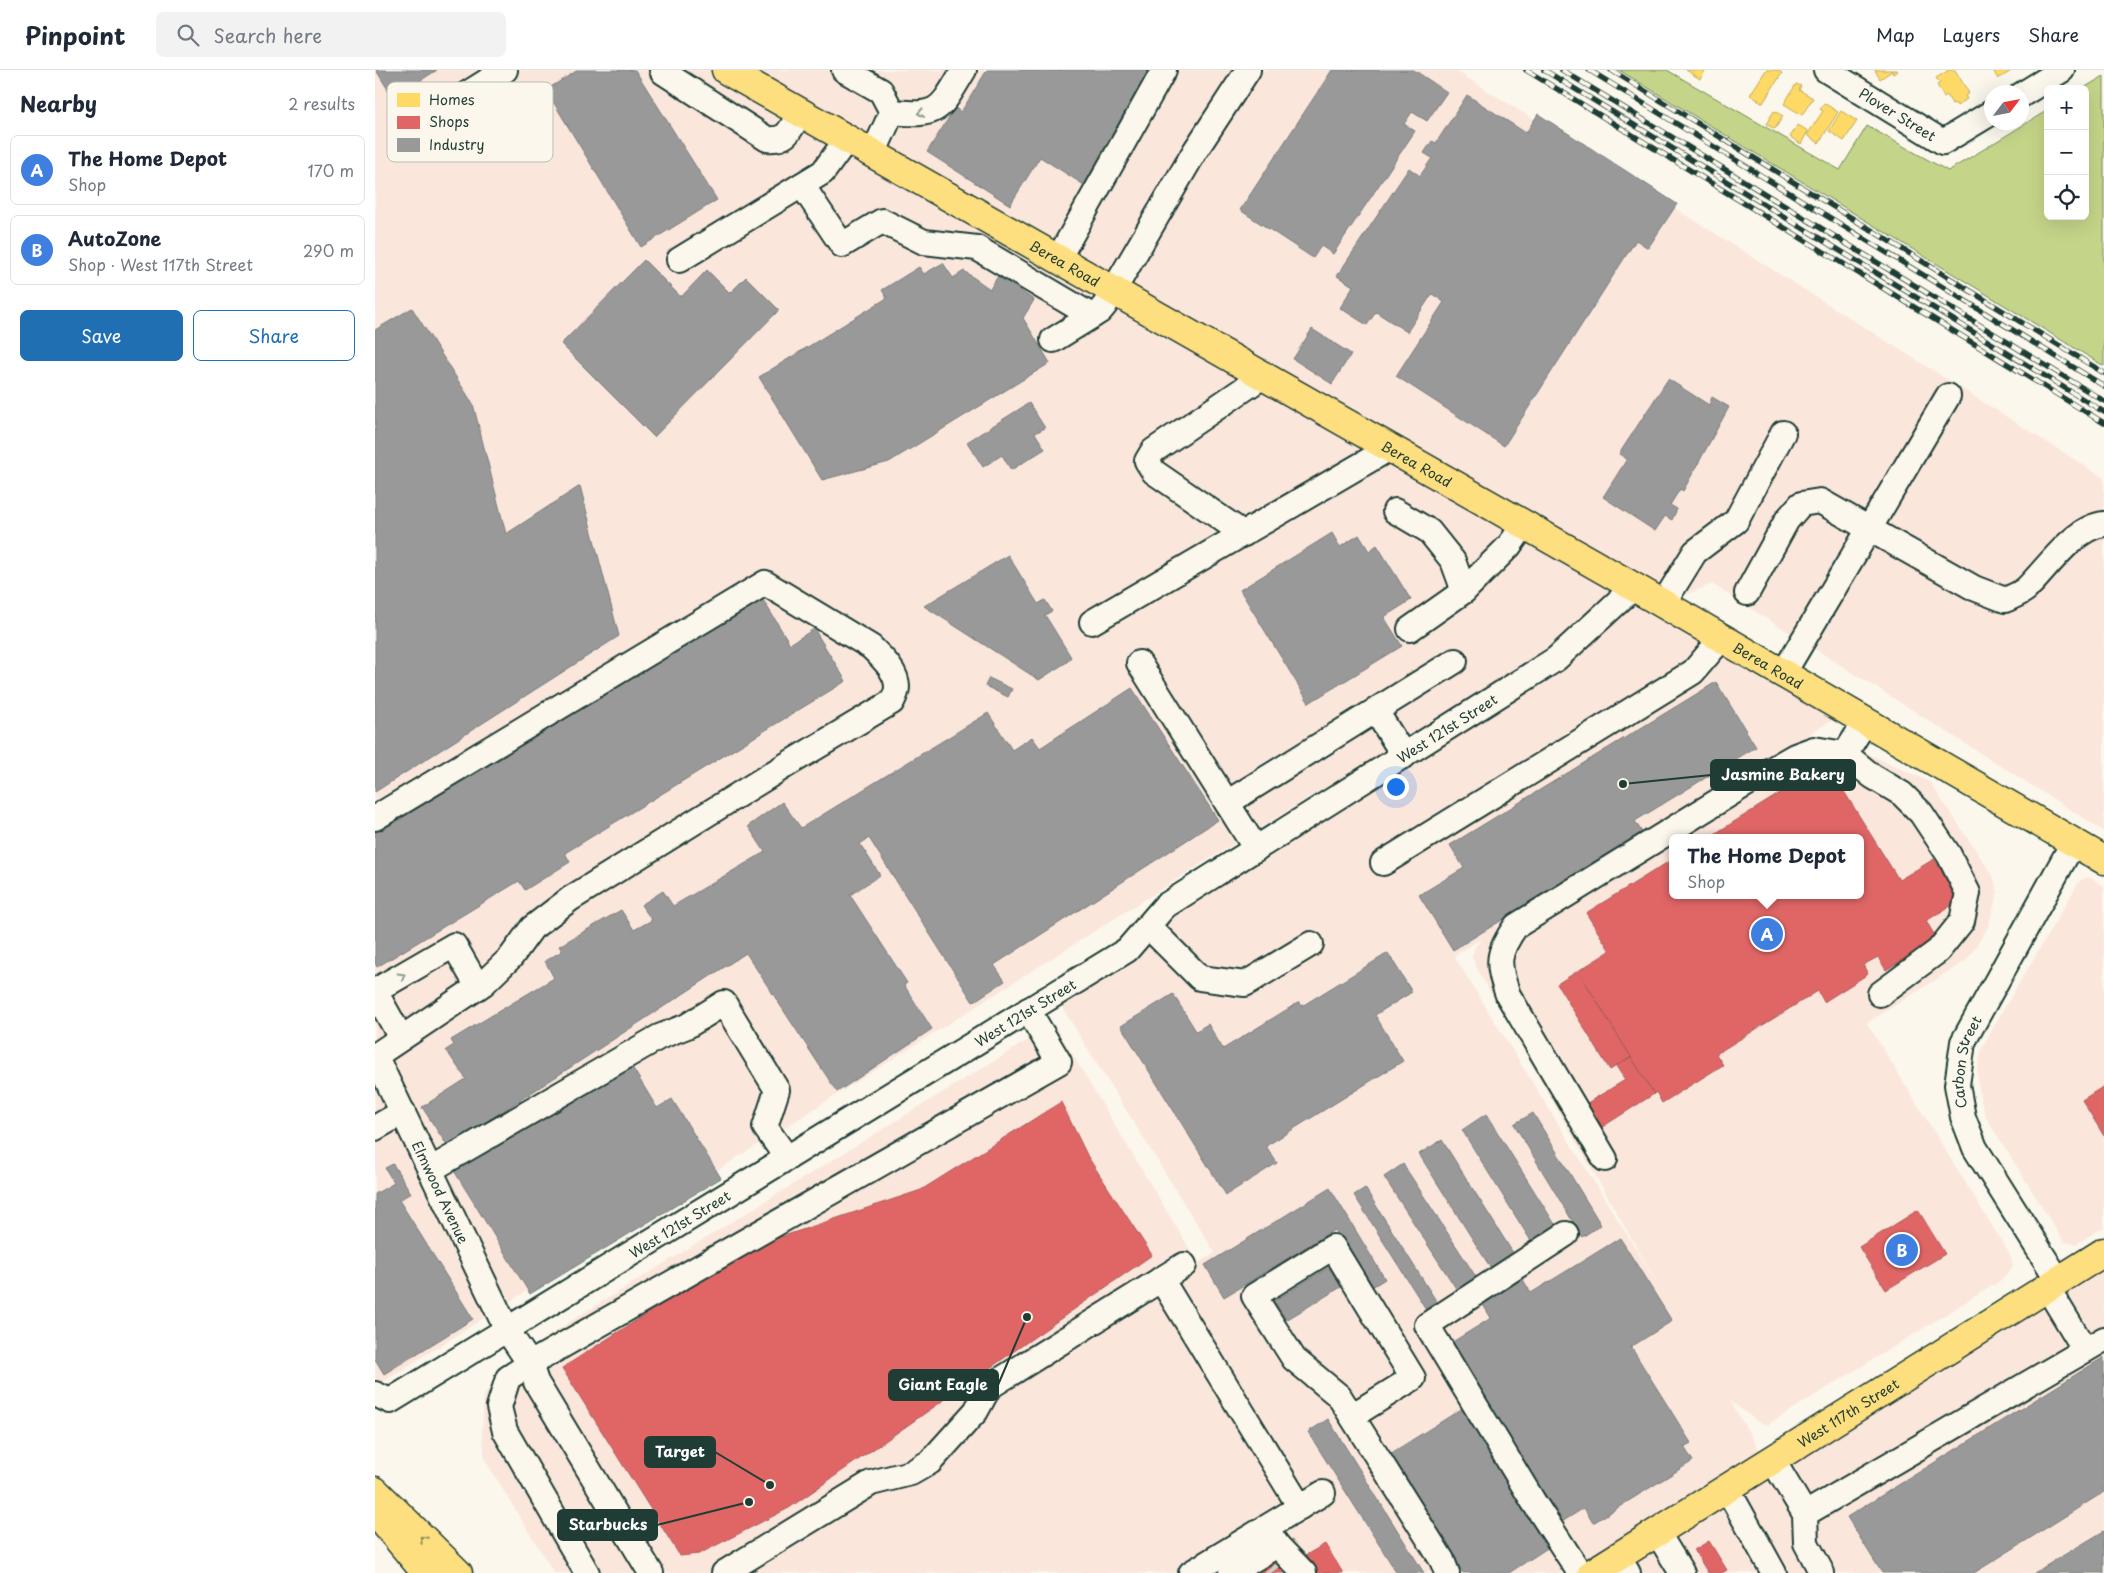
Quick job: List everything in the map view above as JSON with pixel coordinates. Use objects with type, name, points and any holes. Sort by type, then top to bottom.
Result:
[{"type":"main road","name":"Berea Road","points":[[727,70],[1663,604],[2104,860]]},
{"type":"main road","name":"West 117th Street","points":[[1592,1573],[1623,1565],[1657,1532],[2104,1252]]},
{"type":"main road","points":[[375,1491],[458,1573]]},
{"type":"main road","points":[[375,1511],[426,1573]]},
{"type":"street","points":[[486,82],[505,70]]},
{"type":"street","points":[[662,70],[767,139],[779,140],[787,136],[800,112]]},
{"type":"street","points":[[844,70],[881,91],[892,112]]},
{"type":"street","points":[[892,112],[919,115],[939,109],[964,70]]},
{"type":"street","points":[[1058,259],[1164,70]]},
{"type":"street","points":[[1053,340],[1092,316],[1105,305],[1195,151],[1248,70]]},
{"type":"street","name":"Plover Street","points":[[1825,70],[1943,142],[1984,117]]},
{"type":"street","points":[[2029,90],[2062,70]]},
{"type":"street","points":[[873,154],[892,112]]},
{"type":"street","points":[[679,260],[823,172],[847,139]]},
{"type":"street","points":[[802,185],[842,245],[881,220],[924,242],[977,248],[1092,316]]},
{"type":"street","points":[[1244,534],[1154,472],[1147,461],[1153,451],[1263,376]]},
{"type":"street","points":[[1783,674],[1948,396]]},
{"type":"street","points":[[1663,604],[1695,552],[1736,521],[1783,433]]},
{"type":"street","points":[[1092,622],[1390,448]]},
{"type":"street","points":[[1747,593],[1787,520],[1801,504],[1820,501],[1974,588],[2005,600],[2025,590],[2057,554],[2083,533],[2104,524]]},
{"type":"street","points":[[1395,510],[1429,531],[1453,561],[1464,591]]},
{"type":"street","points":[[1410,629],[1464,591],[1509,546],[1524,525]]},
{"type":"street","points":[[375,818],[765,583],[871,647],[894,674],[897,687],[892,702],[570,899],[532,928],[500,969],[478,987],[375,1055]]},
{"type":"street","name":"West 121st Street","points":[[382,1397],[507,1330],[1127,950],[1165,906],[1555,659],[1633,587]]},
{"type":"street","points":[[1383,863],[1693,672],[1722,638]]},
{"type":"street","points":[[1227,803],[1455,662]]},
{"type":"street","points":[[1139,663],[1256,849]]},
{"type":"street","points":[[1376,711],[1404,756]]},
{"type":"street","points":[[1845,754],[1865,722]]},
{"type":"street","points":[[1605,1160],[1508,995],[1499,970],[1505,941],[1516,926],[1741,787],[1795,756],[1814,748],[1845,754],[1872,776],[1901,794],[1921,813],[1949,855],[1968,893],[1962,921],[1938,952],[1880,994]]},
{"type":"street","name":"Carbon Street","points":[[2073,843],[1963,1042],[1957,1085],[1963,1117],[1975,1148],[2053,1283],[2095,1344]]},
{"type":"street","points":[[1148,926],[1200,978],[1245,984],[1311,944]]},
{"type":"street","points":[[401,1038],[375,991],[454,945],[478,987]]},
{"type":"street","points":[[430,1170],[659,1037],[687,1026],[724,1003],[777,1090],[765,1126],[787,1158]]},
{"type":"street","points":[[587,1573],[505,1431],[499,1407],[508,1378],[1059,1062],[1028,1010]]},
{"type":"street","name":"Elmwood Avenue","points":[[375,1055],[507,1330],[530,1364],[536,1382],[651,1573]]},
{"type":"street","points":[[375,1128],[403,1112]]},
{"type":"street","points":[[1566,1234],[1427,1325],[1533,1501],[1580,1573]]},
{"type":"street","points":[[1352,1416],[1413,1378],[1333,1247],[1254,1296],[1294,1359],[1339,1396],[1442,1560],[1447,1573]]},
{"type":"street","points":[[724,1573],[871,1483],[911,1474],[930,1462],[976,1411],[989,1387],[1184,1265]]},
{"type":"street","points":[[1161,1279],[1300,1507]]},
{"type":"street","points":[[1805,1514],[2095,1344]]},
{"type":"street","points":[[1772,1459],[1805,1514],[1806,1543],[1822,1573]]},
{"type":"street","points":[[1727,1488],[1774,1573]]},
{"type":"street","points":[[1256,1558],[1300,1507],[1323,1493]]},
{"type":"street","points":[[1657,1532],[1682,1573]]},
{"type":"street","points":[[1191,1573],[1256,1558],[1304,1573]]},
{"type":"shaded area","points":[[375,70],[1455,70],[2104,478],[2104,831],[1712,584],[1658,606],[1843,713],[1802,739],[1835,739],[1930,782],[1993,876],[1998,892],[1988,927],[1967,960],[1867,1023],[2010,1255],[2013,1266],[2003,1279],[1767,1425],[1757,1421],[1730,1401],[1764,1457],[1571,1573],[554,1573],[485,1460],[482,1432],[484,1396],[503,1368],[577,1317],[1054,1024],[1198,1263],[1215,1253],[1058,1001],[1172,911],[1530,690],[1565,666],[1547,651],[1177,879],[375,1387]],"holes":[[[1481,939],[1475,947],[1472,957],[1477,969],[1657,1283],[1454,956]]]},
{"type":"shaded area","points":[[2089,877],[2104,886],[2104,1227],[2076,1244],[2064,1242],[1987,1119],[1980,1098],[1977,1070],[1982,1048],[1999,1017],[2080,880]]},
{"type":"shaded area","points":[[2104,1252],[2104,1573],[1592,1573]]},
{"type":"green space","points":[[1619,70],[1667,70],[1840,170],[1867,126],[1948,171],[2015,130],[2029,130],[2029,122],[2044,112],[2044,220],[2089,220],[2089,85],[2104,76],[2104,366]]},
{"type":"building: Homes","points":[[1686,70],[1706,70],[1700,79]]},
{"type":"building: Homes","points":[[1766,70],[1777,70],[1782,73],[1763,103],[1750,95]]},
{"type":"building: Homes","points":[[1875,70],[1898,71],[1893,74],[1892,71],[1880,79]]},
{"type":"building: Homes","points":[[1949,70],[1955,70],[1969,93],[1965,96],[1967,99],[1957,106],[1955,103],[1952,104],[1947,95],[1944,97],[1937,85],[1940,83],[1936,78]]},
{"type":"building: Homes","points":[[1993,70],[2013,70],[1998,79]]},
{"type":"building: Homes","points":[[1796,84],[1801,86],[1799,90],[1813,98],[1802,115],[1784,104]]},
{"type":"building: Homes","points":[[1824,103],[1838,112],[1819,143],[1807,135],[1823,111],[1820,109]]},
{"type":"building: Homes","points":[[1774,111],[1783,116],[1775,129],[1766,124]]},
{"type":"building: Homes","points":[[1841,111],[1857,121],[1844,141],[1829,131]]},
{"type":"building: Homes","points":[[1798,125],[1808,131],[1801,144],[1790,137]]},
{"type":"building: Shops","points":[[1827,764],[1899,880],[1934,859],[1960,900],[1926,921],[1937,939],[1886,970],[1878,957],[1863,965],[1868,974],[1824,1002],[1818,991],[1716,1054],[1723,1065],[1662,1103],[1656,1092],[1654,1094],[1578,971],[1610,951],[1586,913],[1669,861],[1669,899],[1864,899],[1864,834],[1714,834]]},
{"type":"building: Shops","points":[[1578,971],[1631,1057],[1610,1070],[1557,984]]},
{"type":"building: Shops","points":[[1631,1057],[1654,1094],[1599,1129],[1584,1105],[1625,1080],[1616,1066]]},
{"type":"building: Shops","points":[[2104,1086],[2104,1136],[2082,1100]]},
{"type":"building: Shops","points":[[1061,1102],[1088,1157],[1152,1255],[789,1508],[699,1554],[680,1556],[562,1368],[751,1247],[921,1190]]},
{"type":"building: Shops","points":[[1918,1210],[1945,1254],[1886,1290],[1859,1247]]},
{"type":"building: Shops","points":[[1709,1541],[1727,1570],[1722,1573],[1708,1573],[1694,1550]]},
{"type":"building: Shops","points":[[1325,1544],[1343,1573],[1317,1573],[1306,1555]]},
{"type":"building: Shops","points":[[1280,1557],[1290,1573],[1255,1573]]},
{"type":"building: Industry","points":[[376,70],[437,70],[418,82],[387,82],[387,88]]},
{"type":"building: Industry","points":[[578,70],[635,70],[717,200],[641,247],[553,102],[553,86]]},
{"type":"building: Industry","points":[[987,70],[1147,70],[1154,74],[1084,185],[1040,157],[1010,205],[927,152],[955,108],[961,112]]},
{"type":"building: Industry","points":[[1332,70],[1414,70],[1447,92],[1427,121],[1412,112],[1404,124],[1415,131],[1333,254],[1321,246],[1313,258],[1240,210]]},
{"type":"building: Industry","points":[[1467,95],[1526,133],[1538,114],[1677,204],[1648,248],[1636,240],[1504,446],[1396,376],[1444,302],[1432,294],[1407,332],[1376,312],[1367,325],[1340,308],[1353,286],[1337,276],[1409,168],[1420,176],[1432,158],[1424,153],[1432,141],[1436,143]]},
{"type":"building: Industry","points":[[644,260],[681,297],[707,270],[730,293],[746,277],[779,310],[654,437],[561,344]]},
{"type":"building: Industry","points":[[943,263],[953,278],[964,271],[990,289],[998,276],[1034,300],[1023,318],[1050,363],[889,462],[822,480],[759,377],[887,298],[882,290],[919,267],[924,274]]},
{"type":"building: Industry","points":[[412,308],[473,404],[506,534],[580,486],[619,636],[375,792],[375,330]]},
{"type":"building: Industry","points":[[1312,329],[1351,354],[1332,384],[1293,359]]},
{"type":"building: Industry","points":[[1668,379],[1709,405],[1712,397],[1729,407],[1683,491],[1680,489],[1670,505],[1677,509],[1672,520],[1665,516],[1655,531],[1603,497],[1627,459],[1619,454]]},
{"type":"building: Industry","points":[[1029,403],[1045,428],[1035,433],[1045,449],[1011,470],[1002,455],[983,467],[967,442]]},
{"type":"building: Industry","points":[[1332,533],[1340,547],[1359,535],[1369,551],[1377,545],[1411,600],[1384,617],[1402,646],[1309,703],[1240,590]]},
{"type":"building: Industry","points":[[1008,555],[1038,604],[1045,600],[1052,611],[1045,615],[1071,657],[1067,662],[1039,680],[924,606]]},
{"type":"building: Industry","points":[[760,595],[790,644],[814,629],[846,681],[565,853],[570,862],[525,890],[519,881],[377,967],[375,963],[375,831]]},
{"type":"building: Industry","points":[[989,678],[1012,689],[1008,697],[985,686]]},
{"type":"building: Industry","points":[[1716,682],[1756,747],[1635,821],[1643,834],[1453,950],[1419,895],[1464,868],[1450,845]]},
{"type":"building: Industry","points":[[1132,688],[1218,820],[994,965],[1005,981],[973,1002],[869,838],[860,844],[880,875],[850,895],[907,983],[904,985],[932,1029],[837,1092],[746,953],[448,1147],[422,1107],[466,1079],[446,1050],[454,1045],[451,1040],[554,978],[545,961],[562,951],[559,946],[621,910],[634,930],[652,920],[641,905],[663,891],[673,906],[765,852],[748,826],[782,802],[801,828],[988,713],[1012,750],[1032,737],[1040,748]]},
{"type":"building: Industry","points":[[1388,953],[1412,992],[1375,1015],[1403,1061],[1266,1146],[1277,1163],[1226,1195],[1121,1026],[1173,994],[1196,1031],[1208,1024],[1223,1049],[1299,1002],[1302,1006]]},
{"type":"building: Industry","points":[[629,1062],[657,1108],[672,1099],[721,1178],[530,1294],[453,1169]]},
{"type":"building: Industry","points":[[1533,1113],[1601,1225],[1582,1237],[1514,1124]]},
{"type":"building: Industry","points":[[1486,1114],[1561,1234],[1536,1249],[1462,1130]]},
{"type":"building: Industry","points":[[1442,1140],[1515,1256],[1492,1270],[1419,1154]]},
{"type":"building: Industry","points":[[393,1164],[411,1193],[399,1200],[473,1319],[384,1374],[375,1359],[375,1194],[394,1183],[385,1168]]},
{"type":"building: Industry","points":[[1403,1164],[1478,1280],[1459,1293],[1384,1177]]},
{"type":"building: Industry","points":[[1330,1188],[1385,1279],[1364,1292],[1360,1273],[1334,1230],[1224,1297],[1205,1265]]},
{"type":"building: Industry","points":[[1365,1188],[1440,1307],[1429,1314],[1354,1195]]},
{"type":"building: Industry","points":[[1620,1238],[1672,1321],[1631,1347],[1691,1443],[1684,1447],[1693,1461],[1593,1523],[1584,1508],[1557,1525],[1446,1346],[1491,1318],[1482,1303],[1522,1278],[1531,1293]]},
{"type":"building: Industry","points":[[1329,1267],[1341,1287],[1286,1320],[1274,1301]]},
{"type":"building: Industry","points":[[2104,1357],[2104,1492],[1974,1573],[1882,1573],[1847,1517]]},
{"type":"building: Industry","points":[[1463,1408],[1549,1547],[1509,1573],[1463,1573],[1388,1455]]},
{"type":"building: Industry","points":[[1328,1419],[1424,1573],[1397,1573],[1308,1432]]},
{"type":"building: Industry","points":[[2104,1531],[2104,1573],[2034,1573]]},
{"type":"tunnel","points":[[1268,1569],[1271,1573]]},
{"type":"railway","points":[[1526,70],[2104,423]]},
{"type":"railway","points":[[1544,70],[2104,412]]},
{"type":"railway","points":[[1562,70],[2104,401]]},
{"type":"railway","points":[[1589,70],[2104,386]]},
{"type":"railway","points":[[1611,70],[2104,373]]},
{"type":"place","name":"Jasmine Bakery","points":[[1623,784]]},
{"type":"place","name":"The Home Depot","points":[[1767,934]]},
{"type":"place","name":"AutoZone","points":[[1902,1250]]},
{"type":"place","name":"Giant Eagle","points":[[1027,1317]]},
{"type":"place","name":"Target","points":[[770,1485]]},
{"type":"place","name":"Starbucks","points":[[749,1502]]}]
